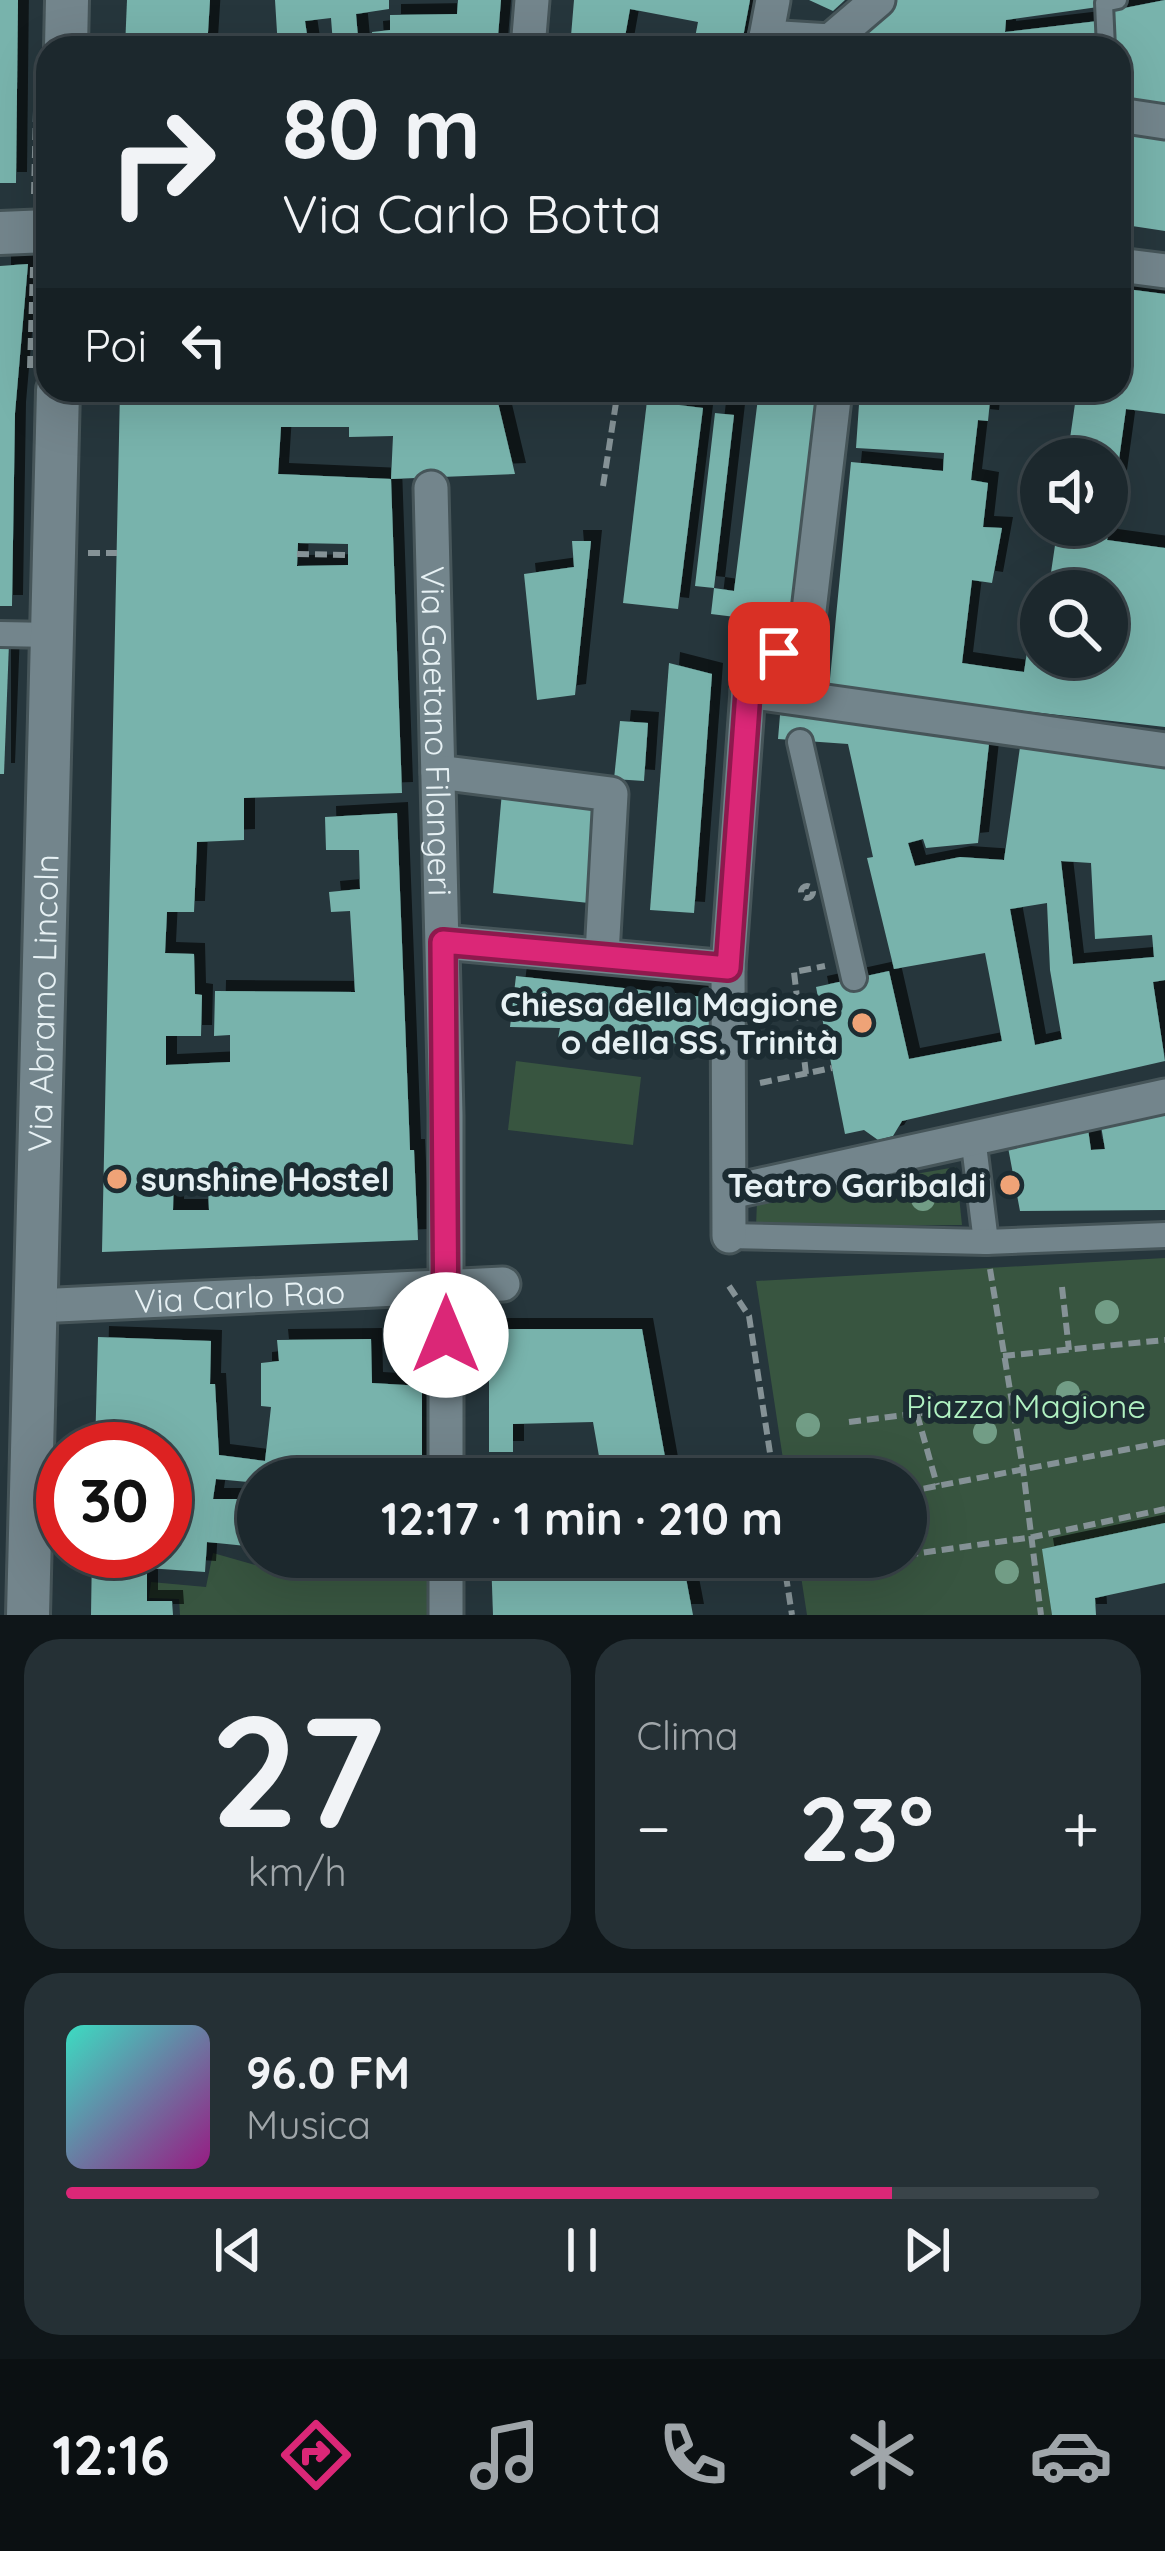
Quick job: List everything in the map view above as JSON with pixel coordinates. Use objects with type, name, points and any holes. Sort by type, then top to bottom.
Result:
[{"type":"street","points":[[66,36],[67,0]]},
{"type":"street","points":[[529,36],[532,0]]},
{"type":"street","points":[[766,36],[773,0]]},
{"type":"street","points":[[836,36],[878,0]]},
{"type":"street","points":[[1131,117],[1165,122]]},
{"type":"street","points":[[0,233],[36,232]]},
{"type":"street","points":[[1131,267],[1165,271]]},
{"type":"street","name":"Via Abramo Lincoln","points":[[19,1587],[36,1306],[58,402]]},
{"type":"street","points":[[834,402],[806,636],[753,671],[748,692],[728,968],[729,1236],[986,1242],[1165,1235]]},
{"type":"street","name":"Via Gaetano Filangeri","points":[[431,488],[443,959]]},
{"type":"street","points":[[0,634],[52,635]]},
{"type":"street","points":[[748,692],[1165,750]]},
{"type":"street","points":[[800,742],[854,978]]},
{"type":"street","points":[[437,772],[611,794],[602,954]]},
{"type":"street","points":[[446,1458],[443,959],[602,954],[728,968]]},
{"type":"street","points":[[730,1192],[1165,1096]]},
{"type":"street","points":[[973,1137],[986,1242]]},
{"type":"street","name":"Via Carlo Rao","points":[[36,1306],[502,1284]]},
{"type":"street","points":[[446,1578],[446,1615]]},
{"type":"lane","points":[[1105,36],[1104,3],[1118,0]]},
{"type":"path","points":[[603,486],[615,402]]},
{"type":"path","points":[[297,554],[348,555]]},
{"type":"path","points":[[806,1074],[794,972],[825,967]]},
{"type":"path","points":[[728,1085],[768,1083],[832,1068]]},
{"type":"path","points":[[986,1242],[1041,1615]]},
{"type":"path","points":[[729,1286],[749,1316],[771,1458]]},
{"type":"path","points":[[1062,1287],[1069,1350]]},
{"type":"path","points":[[1003,1356],[1165,1340]]},
{"type":"path","points":[[849,1422],[1010,1402]]},
{"type":"path","points":[[917,1414],[938,1486]]},
{"type":"path","points":[[927,1488],[1165,1442]]},
{"type":"path","points":[[927,1552],[1033,1537],[1165,1509]]},
{"type":"path","points":[[785,1578],[792,1615]]},
{"type":"green space","points":[[516,1061],[641,1077],[633,1145],[508,1130]]},
{"type":"green space","points":[[956,1167],[962,1225],[756,1227],[757,1201]]},
{"type":"green space","name":"Piazza Magione","points":[[1165,1258],[1165,1523],[1043,1549],[1052,1615],[807,1615],[801,1578],[927,1578],[927,1458],[783,1458],[756,1281]]},
{"type":"green space","points":[[213,1553],[237,1560],[237,1578],[432,1578],[433,1615],[180,1615],[179,1599],[149,1598],[151,1582],[206,1587]]},
{"type":"building","points":[[0,0],[18,0],[16,183],[0,183]]},
{"type":"building","points":[[127,0],[210,0],[208,36],[126,36]]},
{"type":"building","points":[[275,0],[389,0],[389,9],[356,14],[358,36],[332,36],[331,18],[305,21],[307,36],[277,36]]},
{"type":"building","points":[[458,0],[501,0],[498,36],[372,36],[372,32],[390,30],[390,15],[457,14]]},
{"type":"building","points":[[574,0],[750,0],[743,36],[695,36],[698,22],[630,9],[625,36],[571,36]]},
{"type":"building","points":[[809,0],[845,0],[833,11]]},
{"type":"building","points":[[897,0],[1098,0],[1098,7],[1006,20],[1005,32],[1098,21],[1099,36],[856,36]]},
{"type":"building","points":[[1165,0],[1165,107],[1131,102],[1131,36],[1112,36],[1109,11]]},
{"type":"building","points":[[1131,124],[1165,129],[1165,231],[1131,226]]},
{"type":"building","points":[[28,264],[15,413],[12,606],[0,606],[0,266]]},
{"type":"building","points":[[1131,290],[1165,294],[1165,414],[1126,409],[1122,438],[1070,438],[1075,402],[1131,402]]},
{"type":"building","points":[[120,402],[498,402],[515,474],[391,479],[402,793],[244,798],[244,840],[197,842],[194,912],[167,912],[165,953],[194,954],[195,994],[202,995],[201,1036],[166,1036],[166,1065],[230,1062],[230,1035],[214,1036],[215,991],[355,992],[350,911],[331,912],[329,892],[360,889],[359,850],[326,850],[325,817],[397,813],[418,1240],[102,1252]],"holes":[[[281,427],[349,427],[349,437],[393,436],[391,479],[278,474]],[[298,543],[348,544],[348,565],[297,566]],[[174,1169],[207,1169],[209,1210],[173,1210]]]},
{"type":"building","points":[[647,402],[703,408],[678,609],[623,603]]},
{"type":"building","points":[[758,402],[821,402],[792,624],[711,614],[714,588],[734,591]]},
{"type":"building","points":[[859,402],[990,402],[988,421],[978,420],[971,480],[988,483],[983,527],[1002,528],[992,583],[972,580],[962,663],[1020,671],[1020,678],[1128,678],[1128,570],[1051,570],[1055,546],[1128,543],[1165,548],[1165,727],[829,689],[851,462],[943,471],[944,453],[856,448]]},
{"type":"building","points":[[715,413],[734,415],[714,588],[695,586]]},
{"type":"building","points":[[572,541],[591,541],[575,695],[537,700],[524,574],[574,567]]},
{"type":"building","points":[[0,643],[9,643],[4,774],[0,774]]},
{"type":"building","points":[[669,663],[712,674],[694,913],[650,910]]},
{"type":"building","points":[[780,715],[990,735],[978,843],[926,848],[923,839],[908,843],[915,866],[960,857],[1004,860],[1021,740],[1075,745],[1074,756],[1165,767],[1165,980],[1153,982],[1165,1061],[902,1121],[893,1136],[878,1140],[864,1130],[845,1134],[816,987],[889,971],[909,1059],[1002,1041],[985,953],[894,969],[867,858],[873,857],[848,744],[778,739]],"holes":[[[1061,861],[1091,863],[1095,939],[1152,935],[1154,957],[1073,964]],[[1047,903],[1050,970],[1062,1039],[1035,1045],[1010,909]]]},
{"type":"building","points":[[620,721],[648,723],[644,781],[614,779]]},
{"type":"building","points":[[502,792],[603,802],[589,903],[493,893]]},
{"type":"building","points":[[516,976],[713,998],[707,1050],[657,1040],[656,1050],[558,1039],[560,1028],[510,1027]]},
{"type":"building","points":[[1165,1113],[1165,1210],[1020,1211],[1007,1142],[1088,1129],[1091,1150],[1105,1149],[1101,1126]]},
{"type":"building","points":[[489,1329],[642,1329],[665,1458],[599,1458],[593,1422],[513,1424],[513,1452],[489,1452]]},
{"type":"building","points":[[98,1337],[211,1341],[210,1384],[215,1384],[219,1455],[242,1458],[237,1458],[237,1481],[216,1479],[213,1499],[237,1499],[237,1545],[207,1542],[205,1572],[192,1571],[192,1422],[96,1422]]},
{"type":"building","points":[[371,1339],[372,1383],[422,1386],[422,1458],[265,1458],[271,1407],[261,1406],[261,1363],[279,1361],[277,1340]]},
{"type":"building","points":[[1165,1523],[1165,1583],[1095,1598],[1096,1615],[1052,1615],[1042,1549]]},
{"type":"building","points":[[92,1578],[147,1578],[147,1601],[172,1601],[173,1615],[91,1615]]},
{"type":"building","points":[[492,1578],[686,1578],[693,1615],[493,1615]]},
{"type":"place","name":"Chiesa della Magione o della SS. Trinità","points":[[862,1023]]},
{"type":"place","name":"sunshine Hostel","points":[[117,1179]]},
{"type":"place","name":"Teatro Garibaldi","points":[[1010,1185]]},
{"type":"route","points":[[446,1335],[443,942],[728,968],[748,692],[753,671],[779,653]]}]
